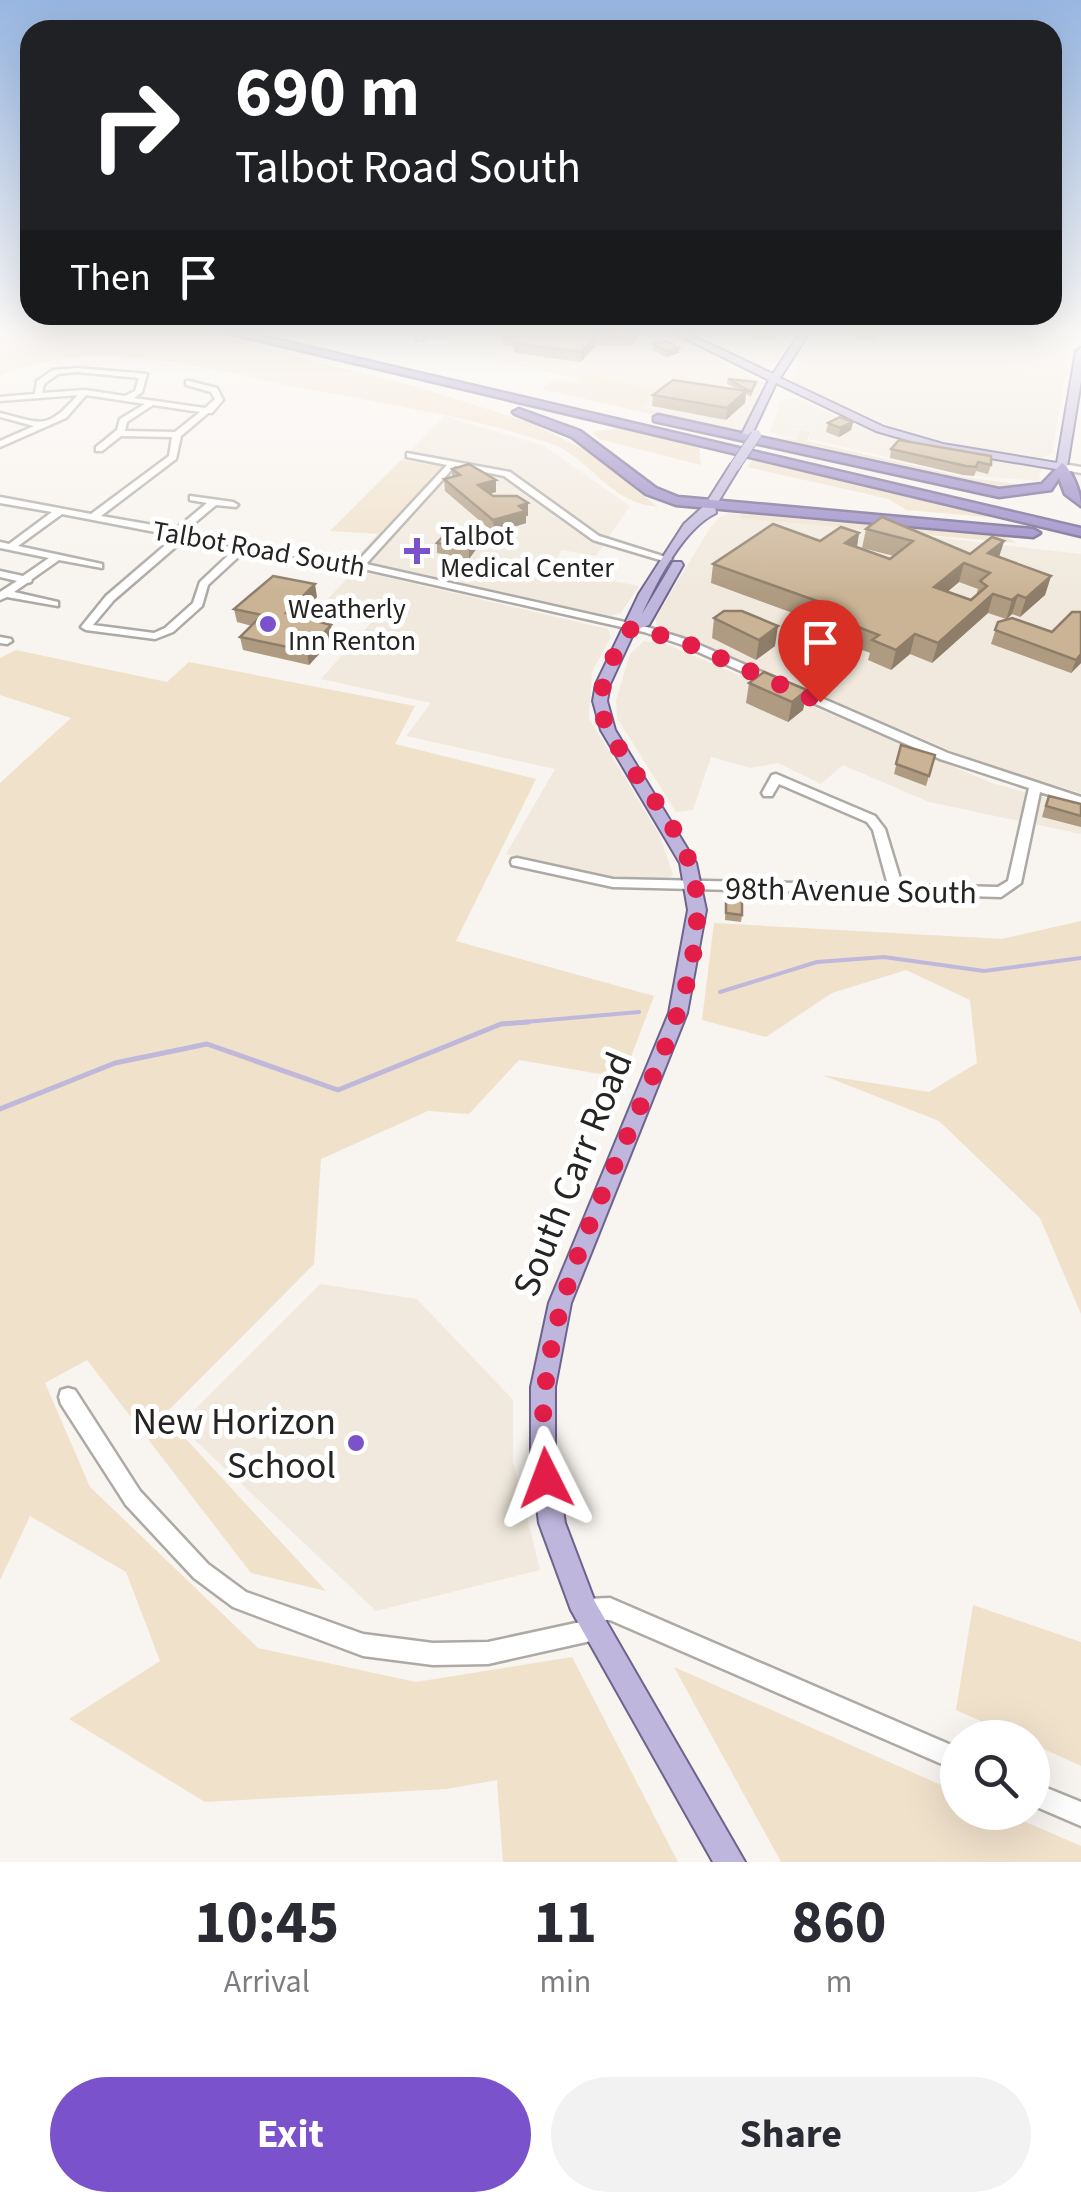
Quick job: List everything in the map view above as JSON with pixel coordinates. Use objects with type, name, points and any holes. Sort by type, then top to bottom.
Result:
[{"type":"highway","points":[[533,418],[591,444],[650,490],[676,501],[1004,529],[1081,541]]},
{"type":"highway","points":[[599,418],[1081,528]]},
{"type":"highway","points":[[605,418],[1081,528]]},
{"type":"highway","points":[[626,418],[1081,528]]},
{"type":"highway","points":[[644,418],[998,493],[1046,487],[1062,467]]},
{"type":"highway","points":[[1062,467],[1070,491],[1081,502]]},
{"type":"main road","points":[[709,506],[711,510],[644,621],[632,627],[630,618],[688,526],[709,506],[735,466],[760,418]]},
{"type":"main road","points":[[752,435],[762,418]]},
{"type":"main road","points":[[861,418],[909,438],[1062,467],[1070,418]]},
{"type":"main road","points":[[676,501],[689,511],[688,526]]},
{"type":"main road","name":"South Carr Road","points":[[632,627],[607,668],[600,702],[603,717],[677,841],[696,887],[695,932],[678,1013],[582,1248],[548,1346],[543,1458],[550,1511],[590,1619],[730,1862]]},
{"type":"street","points":[[11,418],[43,426]]},
{"type":"street","points":[[0,444],[57,418]]},
{"type":"street","points":[[99,449],[128,418]]},
{"type":"street","points":[[119,432],[177,435],[200,418]]},
{"type":"street","points":[[93,517],[173,457],[177,435]]},
{"type":"street","points":[[410,455],[514,477],[596,538],[667,559]]},
{"type":"street","points":[[359,565],[454,463]]},
{"type":"street","points":[[1062,467],[1081,470]]},
{"type":"street","points":[[193,498],[234,505]]},
{"type":"street","name":"Talbot Road South","points":[[0,500],[359,565],[632,627],[684,642],[944,756],[1081,802]]},
{"type":"street","points":[[214,502],[87,620],[90,630],[160,635],[198,604],[203,584],[245,545]]},
{"type":"street","points":[[5,546],[60,511]]},
{"type":"street","points":[[5,546],[98,566]]},
{"type":"street","points":[[4,596],[57,557]]},
{"type":"street","points":[[0,574],[28,580]]},
{"type":"street","points":[[4,596],[54,604]]},
{"type":"street","points":[[768,793],[776,778],[872,819],[879,828],[897,892]]},
{"type":"street","name":"98th Avenue South","points":[[518,862],[591,880],[696,887],[897,892],[1006,890],[1014,883],[1035,788]]},
{"type":"street","points":[[68,1398],[134,1498],[201,1571],[240,1600],[363,1645],[433,1654],[488,1653],[610,1609],[940,1752]]},
{"type":"street","points":[[1050,1801],[1081,1814]]},
{"type":"shaded area","points":[[443,418],[544,446],[630,506],[596,556],[562,550],[550,569],[639,586],[621,613],[610,616],[354,559],[442,468],[401,460]]},
{"type":"shaded area","points":[[457,418],[515,418],[531,423],[587,451],[658,507],[624,497],[564,450]]},
{"type":"shaded area","points":[[686,418],[748,418],[742,431]]},
{"type":"shaded area","points":[[775,418],[841,418],[918,445],[1041,469],[1039,481],[963,475],[809,439],[811,431],[791,428],[799,431],[796,439],[770,433]]},
{"type":"shaded area","points":[[871,418],[1058,418],[1052,454],[1041,458],[992,452],[904,432]]},
{"type":"shaded area","points":[[618,428],[699,447],[701,465],[599,439],[592,432]]},
{"type":"shaded area","points":[[800,430],[810,432],[807,441],[963,477],[1024,485],[997,486],[770,436],[796,440]]},
{"type":"shaded area","points":[[401,460],[443,467],[379,534],[330,531]]},
{"type":"shaded area","points":[[753,460],[999,518],[906,510],[889,499],[747,467]]},
{"type":"shaded area","points":[[729,513],[1081,554],[1081,793],[977,762],[657,625],[655,619],[708,531],[718,518]]},
{"type":"shaded area","points":[[741,514],[1003,536],[1017,543],[741,518]]},
{"type":"shaded area","points":[[355,570],[608,629],[611,637],[592,672],[589,718],[660,836],[673,875],[665,880],[607,877],[506,854],[555,769],[406,736],[431,703],[321,679],[379,614],[325,602]]},
{"type":"shaded area","points":[[644,641],[666,644],[992,783],[1081,808],[1081,834],[929,802],[843,765],[821,784],[778,763],[751,768],[711,757],[693,810],[676,812],[617,718],[616,700],[630,654]]},
{"type":"shaded area","points":[[16,650],[167,682],[189,662],[415,706],[395,744],[536,779],[456,941],[654,996],[623,1078],[519,1060],[469,1114],[428,1111],[321,1159],[314,1264],[164,1415],[326,1591],[251,1573],[87,1360],[45,1383],[90,1487],[258,1648],[416,1682],[572,1657],[678,1862],[503,1862],[497,1780],[447,1789],[205,1802],[69,1719],[160,1661],[126,1572],[30,1516],[0,1580],[0,783],[71,718],[0,695],[0,658]]},
{"type":"shaded area","points":[[1081,921],[1081,1314],[1040,1218],[939,1121],[822,1075],[929,1092],[977,1063],[970,1000],[906,970],[832,993],[766,1037],[702,1020],[714,923],[1002,939]]},
{"type":"shaded area","name":"New Horizon School","points":[[320,1284],[417,1299],[513,1400],[513,1461],[540,1570],[376,1611],[179,1425]]},
{"type":"shaded area","points":[[973,1605],[1081,1642],[1081,1766],[1050,1752],[1050,1720],[979,1720],[956,1710]]},
{"type":"shaded area","points":[[674,1667],[940,1784],[940,1830],[1044,1830],[1081,1846],[1081,1862],[781,1862]]},
{"type":"building","points":[[838,418],[853,422],[840,428],[828,423]]},
{"type":"building","points":[[899,440],[991,456],[991,465],[978,462],[976,467],[966,466],[891,449]]},
{"type":"building","points":[[469,464],[496,480],[478,485],[493,496],[517,496],[528,503],[519,506],[525,511],[493,520],[444,479],[460,475],[452,469]]},
{"type":"building","points":[[882,517],[970,554],[992,537],[1004,541],[988,553],[1051,576],[1026,598],[1018,595],[1012,600],[993,594],[938,643],[915,634],[896,650],[872,640],[879,635],[822,613],[831,606],[713,564],[773,524],[820,541],[841,527],[859,533],[845,543],[890,559],[913,541],[866,529]],"holes":[[[964,563],[990,573],[980,581],[987,586],[971,600],[934,587]]]},
{"type":"building","points":[[445,534],[477,539],[469,549],[437,543]]},
{"type":"building","points":[[273,576],[315,584],[286,613],[331,625],[307,651],[240,637],[262,615],[234,609]]},
{"type":"building","points":[[724,611],[742,611],[778,626],[759,640],[714,618]]},
{"type":"building","points":[[1072,612],[1081,612],[1081,654],[1076,660],[995,630],[998,622],[1012,618],[1052,632]]},
{"type":"building","points":[[764,672],[807,690],[792,702],[749,683]]},
{"type":"building","points":[[901,745],[935,755],[929,776],[896,764]]},
{"type":"building","points":[[1049,796],[1081,804],[1081,816],[1046,806]]},
{"type":"building","points":[[726,895],[742,896],[742,915],[726,913]]},
{"type":"waterway","points":[[720,992],[817,962],[884,957],[984,971],[1081,958]]},
{"type":"waterway","points":[[501,1024],[639,1012]]},
{"type":"waterway","points":[[501,1024],[528,1022]]},
{"type":"waterway","points":[[0,1109],[115,1063],[207,1044],[338,1090],[501,1024]]},
{"type":"place","name":"Talbot Medical Center","points":[[417,551]]},
{"type":"place","name":"Weatherly Inn Renton","points":[[268,624]]},
{"type":"place","name":"New Horizon School","points":[[356,1443]]},
{"type":"route","points":[[546,1478],[543,1387],[548,1346],[560,1302],[678,1013],[695,932],[696,887],[688,864],[603,717],[600,702],[607,668],[632,627],[684,642],[820,702]]}]
